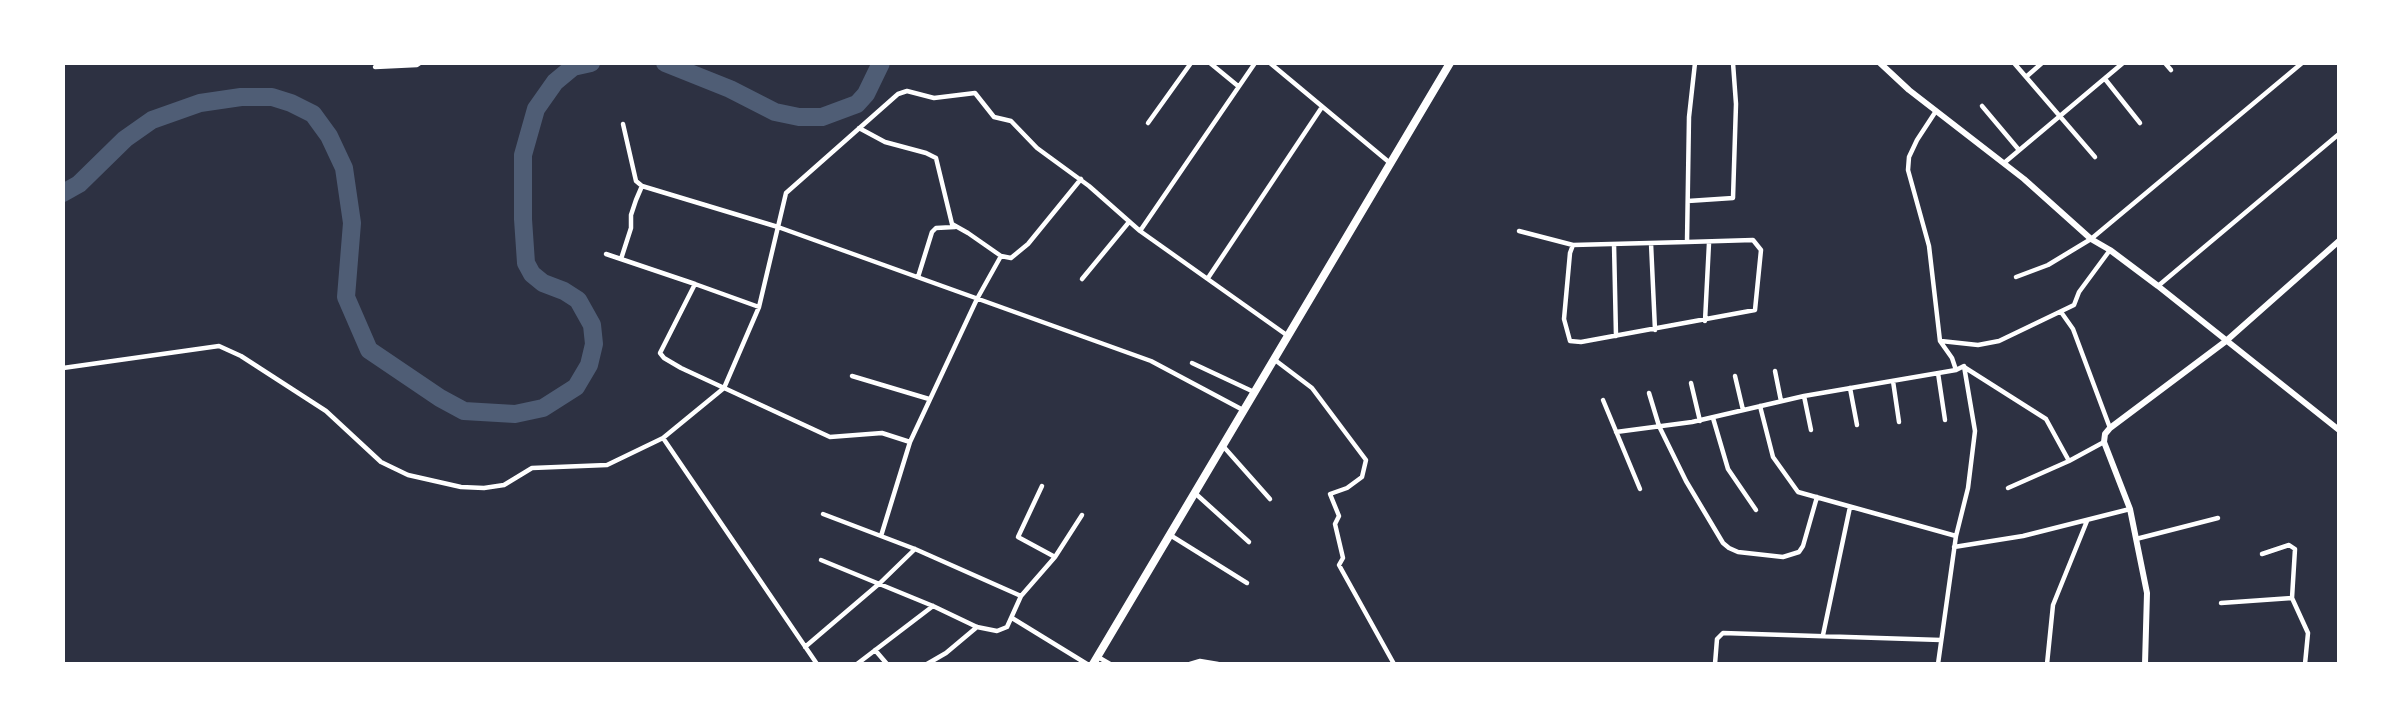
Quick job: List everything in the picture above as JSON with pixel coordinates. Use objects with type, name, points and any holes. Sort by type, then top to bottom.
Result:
[{"type":"main road","points":[[1095,661],[1450,63]]},
{"type":"street","points":[[375,67],[420,63]]},
{"type":"street","points":[[1148,123],[1191,63]]},
{"type":"street","points":[[1210,63],[1238,86]]},
{"type":"street","points":[[1140,231],[1255,63]]},
{"type":"street","points":[[1270,63],[1390,164]]},
{"type":"street","points":[[1687,242],[1689,117],[1695,63]]},
{"type":"street","points":[[1688,201],[1733,198],[1733,63]]},
{"type":"street","points":[[1880,63],[1936,111],[2004,163],[2091,239],[2158,286],[2339,430]]},
{"type":"street","points":[[2014,63],[2095,157]]},
{"type":"street","points":[[2026,77],[2042,63]]},
{"type":"street","points":[[2004,163],[2123,63]]},
{"type":"street","points":[[2165,63],[2171,70]]},
{"type":"street","points":[[2017,277],[2048,265],[2091,239],[2302,63]]},
{"type":"street","points":[[2105,79],[2140,123]]},
{"type":"street","points":[[63,368],[209,346],[226,348],[326,411],[387,465],[408,475],[468,488],[504,485],[532,468],[607,465],[663,438],[724,387],[759,307],[782,201],[789,188],[903,92],[934,98],[975,93],[994,117],[1011,121],[1037,148],[1081,180],[1140,231],[1289,337]]},
{"type":"street","points":[[1982,106],[2019,150]]},
{"type":"street","points":[[1208,278],[1322,107]]},
{"type":"street","points":[[1936,111],[1917,140],[1909,157],[1908,170],[1929,246],[1940,341],[1952,358],[1956,370]]},
{"type":"street","points":[[623,124],[636,181],[642,186],[778,227],[1159,365],[1243,410]]},
{"type":"street","points":[[859,128],[885,142],[926,152],[937,159],[951,222],[1001,256],[1011,258],[1028,244],[1081,180]]},
{"type":"street","points":[[2158,286],[2339,134]]},
{"type":"street","points":[[621,259],[642,186]]},
{"type":"street","points":[[1082,279],[1129,222]]},
{"type":"street","points":[[918,277],[932,232],[936,228],[955,227]]},
{"type":"street","points":[[1519,231],[1573,245],[1753,240],[1761,250],[1755,310],[1616,337],[1570,341],[1564,319],[1573,245]]},
{"type":"street","points":[[2145,664],[2147,593],[2130,509],[2104,442],[2105,434],[2226,341],[2339,241]]},
{"type":"street","points":[[1651,243],[1655,330]]},
{"type":"street","points":[[1706,321],[1709,243]]},
{"type":"street","points":[[1614,244],[1616,337]]},
{"type":"street","points":[[1940,341],[1988,344],[2076,304],[2079,292],[2110,250]]},
{"type":"street","points":[[606,254],[759,307]]},
{"type":"street","points":[[881,536],[910,442],[977,299],[1001,256]]},
{"type":"street","points":[[695,284],[660,353],[664,358],[830,437],[882,433],[910,442]]},
{"type":"street","points":[[2060,312],[2073,330],[2110,428]]},
{"type":"street","points":[[1275,360],[1312,387],[1366,460],[1362,477],[1347,488],[1330,494],[1339,516],[1335,524],[1343,558],[1339,566],[1394,664]]},
{"type":"street","points":[[1192,363],[1254,392]]},
{"type":"street","points":[[1616,432],[1700,421],[1804,396],[1956,370],[1964,366]]},
{"type":"street","points":[[1964,366],[2046,419],[2069,461]]},
{"type":"street","points":[[1938,664],[1954,547],[1968,488],[1975,436],[1964,366]]},
{"type":"street","points":[[1775,371],[1782,401]]},
{"type":"street","points":[[1938,373],[1945,421]]},
{"type":"street","points":[[852,376],[929,400]]},
{"type":"street","points":[[1735,376],[1743,410]]},
{"type":"street","points":[[1894,381],[1899,422]]},
{"type":"street","points":[[1691,383],[1700,421]]},
{"type":"street","points":[[1850,388],[1857,425]]},
{"type":"street","points":[[1649,393],[1659,426],[1694,495],[1723,542],[1735,551],[1783,557],[1799,552],[1817,497]]},
{"type":"street","points":[[1804,396],[1811,430]]},
{"type":"street","points":[[1603,400],[1640,489]]},
{"type":"street","points":[[1760,406],[1773,457],[1797,491],[1956,536]]},
{"type":"street","points":[[1713,418],[1725,463],[1756,510]]},
{"type":"street","points":[[663,438],[817,664]]},
{"type":"street","points":[[2008,488],[2104,442]]},
{"type":"street","points":[[1223,446],[1270,499]]},
{"type":"street","points":[[1042,486],[1018,537],[1055,557]]},
{"type":"street","points":[[1195,493],[1249,542]]},
{"type":"street","points":[[1823,635],[1850,507]]},
{"type":"street","points":[[1954,547],[2015,538],[2130,509]]},
{"type":"street","points":[[823,514],[915,549],[1021,596]]},
{"type":"street","points":[[821,560],[880,583],[977,627],[1000,631],[1007,627],[1021,596],[1055,557],[1082,515]]},
{"type":"street","points":[[2136,539],[2218,518]]},
{"type":"street","points":[[2047,664],[2053,605],[2087,520]]},
{"type":"street","points":[[1170,535],[1247,583]]},
{"type":"street","points":[[2262,554],[2289,545],[2295,550],[2292,598],[2308,633],[2305,664]]},
{"type":"street","points":[[805,647],[880,583],[915,549]]},
{"type":"street","points":[[2221,603],[2292,598]]},
{"type":"street","points":[[857,664],[933,606]]},
{"type":"street","points":[[1012,618],[1087,664]]},
{"type":"street","points":[[927,664],[946,653],[977,627]]},
{"type":"street","points":[[1715,664],[1717,639],[1723,633],[1941,640]]},
{"type":"street","points":[[875,650],[887,664]]},
{"type":"street","points":[[1095,661],[1111,664]]},
{"type":"street","points":[[1190,664],[1200,661],[1218,664]]},
{"type":"waterway","points":[[63,193],[79,184],[125,139],[152,120],[200,103],[241,97],[272,97],[291,103],[313,114],[329,136],[344,168],[352,223],[346,297],[369,350],[464,411],[515,414],[543,408],[576,387],[589,365],[594,344],[592,325],[578,300],[543,283],[532,274],[526,263],[523,155],[536,109],[555,82],[573,67],[591,63]]},
{"type":"waterway","points":[[665,63],[730,89],[775,112],[799,117],[822,117],[857,104],[866,94],[881,63]]}]
